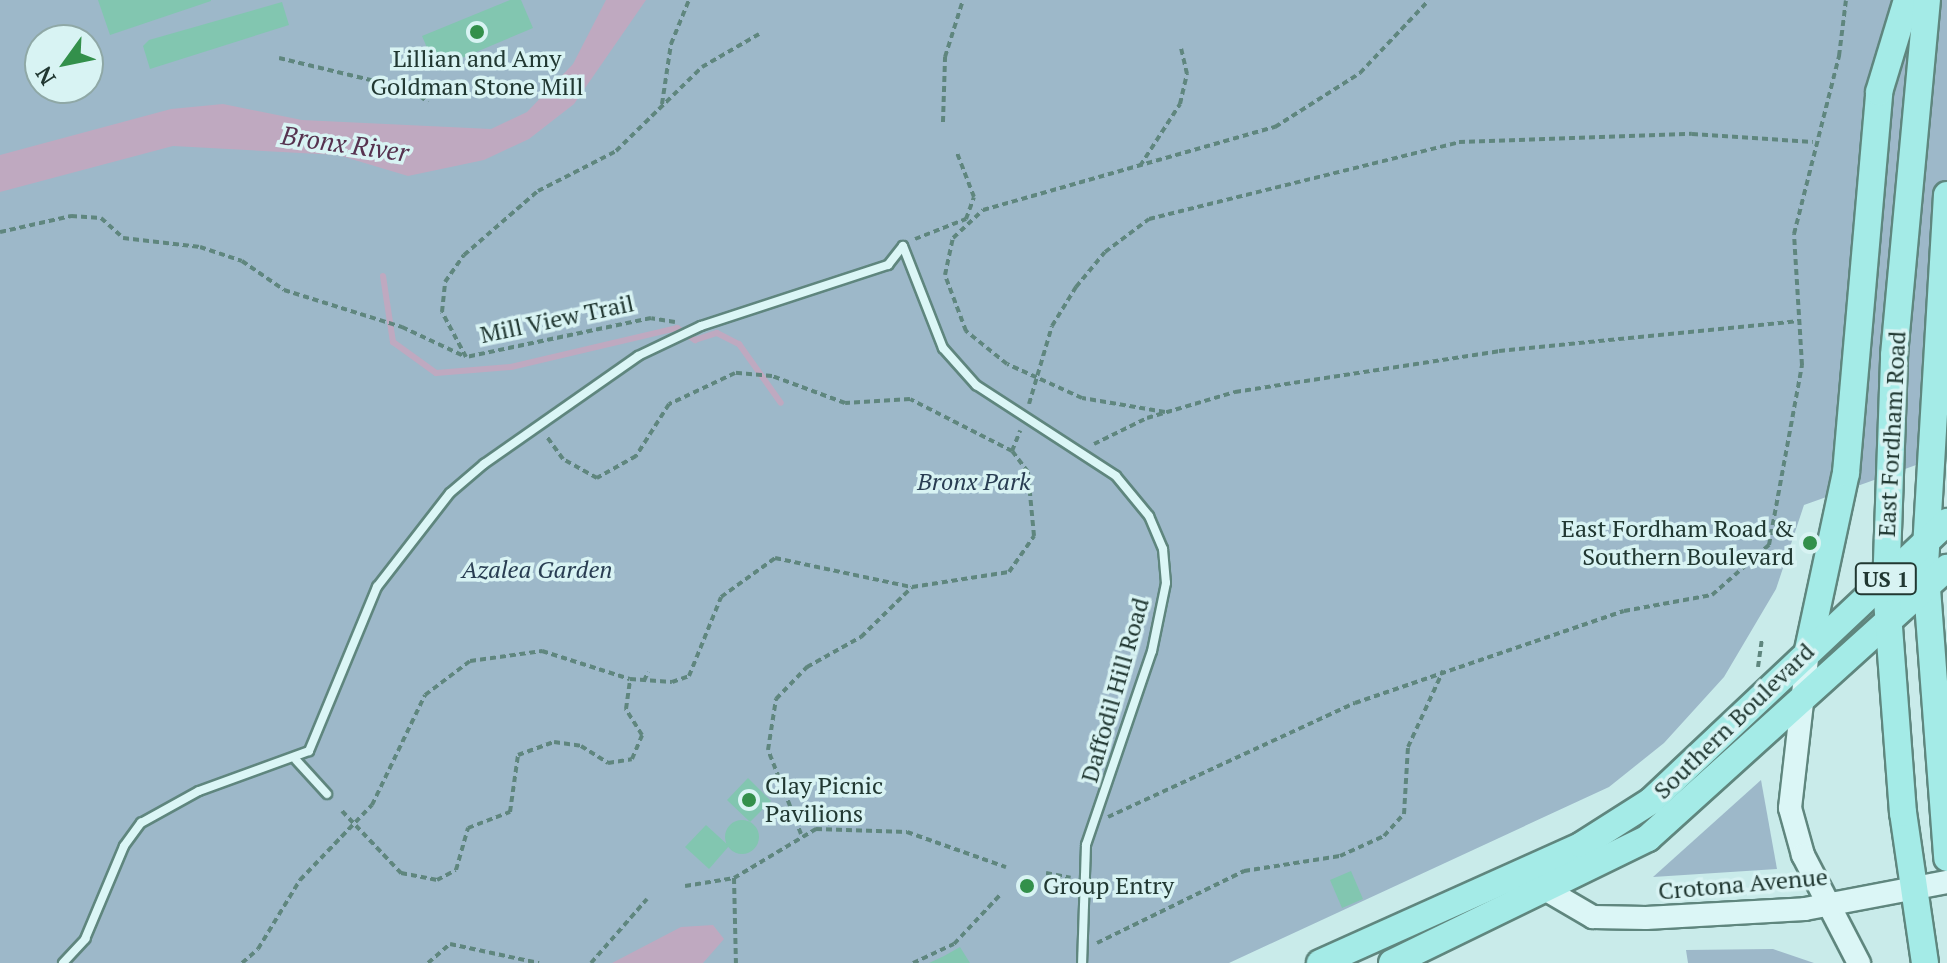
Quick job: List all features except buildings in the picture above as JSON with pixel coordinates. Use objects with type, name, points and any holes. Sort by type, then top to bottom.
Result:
[{"type":"main road","points":[[1808,650],[1846,473],[1879,92],[1907,0]]},
{"type":"main road","name":"East Fordham Road","points":[[1925,963],[1903,813],[1886,589],[1894,355],[1927,0]]},
{"type":"main road","name":"East Fordham Road","points":[[1947,195],[1925,562],[1947,858]]},
{"type":"main road","name":"Southern Boulevard","points":[[1320,963],[1626,819],[1683,776],[1808,650],[1947,522]]},
{"type":"main road","name":"Southern Boulevard","points":[[1392,963],[1550,892],[1669,823],[1947,568]]},
{"type":"street","points":[[1808,650],[1798,707],[1790,808],[1803,855],[1859,963]]},
{"type":"street","name":"Crotona Avenue","points":[[1550,892],[1600,918],[1830,905],[1947,882]]},
{"type":"lane","points":[[63,963],[85,939],[124,846],[141,823],[199,791],[296,760],[324,727],[377,587],[450,493],[538,425],[671,340],[700,326],[888,265],[903,246]]},
{"type":"lane","name":"Daffodil Hill Road","points":[[903,246],[943,348],[976,385],[1081,450],[1149,516],[1166,583],[1083,880],[1087,945],[1082,963]]},
{"type":"lane","points":[[296,760],[327,794]]},
{"type":"path","points":[[662,104],[671,44],[689,0]]},
{"type":"path","points":[[943,122],[945,57],[963,0]]},
{"type":"path","points":[[903,246],[966,219],[1275,127],[1360,73],[1429,0]]},
{"type":"path","points":[[1099,816],[1119,815],[1355,703],[1624,611],[1712,595],[1769,545],[1788,474],[1802,365],[1794,234],[1813,142],[1839,56],[1846,0]]},
{"type":"path","name":"Mill View Trail","points":[[700,326],[651,318],[466,357],[442,312],[445,282],[464,255],[538,191],[616,151],[662,104],[759,34]]},
{"type":"path","points":[[1140,166],[1180,104],[1187,74],[1181,49]]},
{"type":"path","points":[[279,58],[412,90],[428,102]]},
{"type":"path","points":[[1012,451],[1036,376],[1076,287],[1105,252],[1149,219],[1459,142],[1692,134],[1813,142]]},
{"type":"path","points":[[957,153],[974,197],[966,219],[953,238],[945,275],[966,331],[1007,364],[1082,398],[1165,412]]},
{"type":"path","points":[[0,232],[71,216],[101,218],[123,238],[200,247],[242,261],[284,290],[402,327],[466,357]]},
{"type":"path","points":[[1081,450],[1165,412],[1235,392],[1499,351],[1800,321]]},
{"type":"path","points":[[242,963],[258,949],[300,880],[354,826],[425,695],[470,661],[542,651],[630,679],[644,681],[689,676],[721,597],[775,558],[912,587],[1009,572],[1023,561],[1035,506],[1028,472],[1012,451],[910,399],[821,399],[772,376],[749,374],[699,385],[669,404],[636,456],[597,478],[563,459],[538,425]]},
{"type":"path","points":[[802,835],[768,750],[776,699],[807,667],[861,637],[912,587]]},
{"type":"path","points":[[644,681],[648,672]]},
{"type":"path","points":[[1087,945],[1244,871],[1340,856],[1384,836],[1404,814],[1408,747],[1442,672]]},
{"type":"path","points":[[342,811],[354,826],[414,879],[437,880],[456,870],[468,828],[510,812],[518,755],[554,742],[622,764],[642,748],[626,709],[630,679]]},
{"type":"path","points":[[685,886],[734,878],[802,835],[861,827],[907,832],[1006,867]]},
{"type":"path","points":[[1046,873],[1083,880]]},
{"type":"path","points":[[734,878],[736,963]]},
{"type":"path","points":[[913,963],[954,944],[1001,894]]},
{"type":"path","points":[[591,963],[647,899]]},
{"type":"path","points":[[428,963],[450,944],[539,963]]},
{"type":"green space","name":"Bronx Park","points":[[0,0],[1947,0],[1947,454],[1804,505],[1776,589],[1724,677],[1664,743],[1609,787],[1229,963],[0,963]]},
{"type":"green space","points":[[1761,780],[1777,869],[1653,877]]},
{"type":"green space","points":[[1773,949],[1814,963],[1688,963],[1686,950]]},
{"type":"water","name":"Bronx River","points":[[606,0],[646,0],[574,104],[529,139],[484,160],[408,176],[338,155],[173,146],[0,192],[0,155],[171,109],[223,104],[302,120],[491,129],[527,112],[573,64]]},
{"type":"water","points":[[713,925],[724,939],[703,963],[612,963],[681,927]]},
{"type":"waterway","points":[[383,276],[393,342],[436,373],[511,367],[677,328],[695,340],[717,333],[739,344],[781,403]]},
{"type":"place","name":"Lillian and Amy Goldman Stone Mill","points":[[477,32]]},
{"type":"place","name":"East Fordham Road & Southern Boulevard","points":[[1810,543]]},
{"type":"place","name":"Clay Picnic Pavilions","points":[[749,800]]},
{"type":"place","name":"Group Entry","points":[[1027,886]]},
{"type":"park label","name":"Azalea Garden","points":[[537,570]]}]
